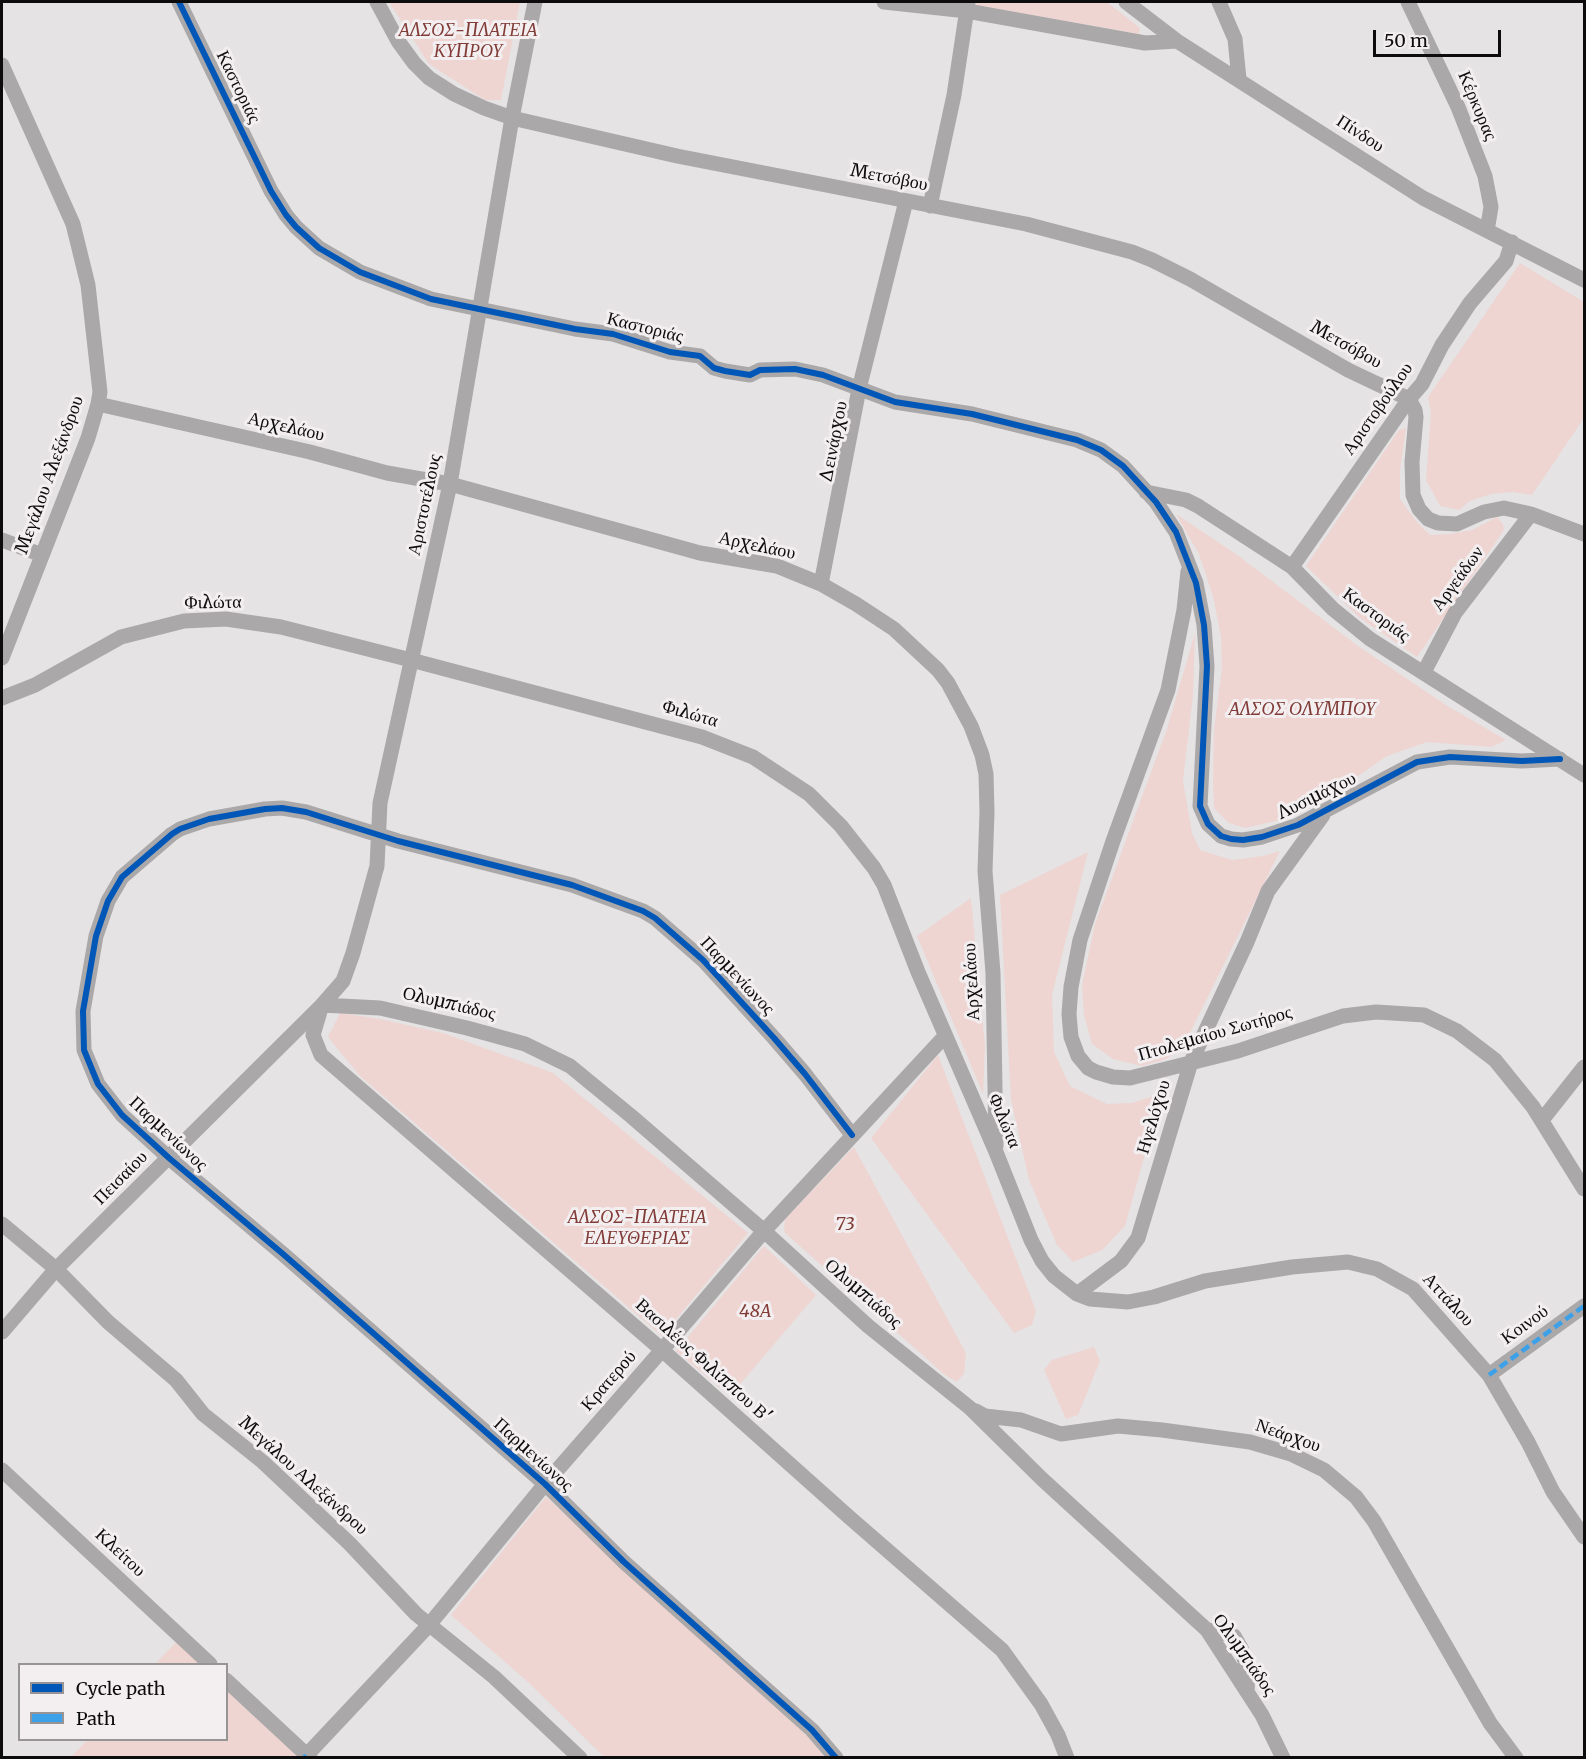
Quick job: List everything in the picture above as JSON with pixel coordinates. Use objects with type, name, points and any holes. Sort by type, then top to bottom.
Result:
[{"type":"street","name":"Καστοριάς","points":[[179,2],[271,191],[296,227],[333,258],[410,293],[480,310],[623,337],[670,352],[700,356],[714,368],[750,375],[760,369],[795,369],[823,375],[895,402],[972,414],[1085,443],[1116,460],[1146,492],[1176,532],[1188,561]]},
{"type":"street","name":"Μετσόβου","points":[[377,2],[402,46],[429,78],[470,102],[512,118],[677,156],[1026,224],[1142,256],[1190,279],[1330,360],[1409,399]]},
{"type":"street","name":"Αριστοτέλους","points":[[322,1005],[343,981],[377,866],[380,803],[450,484],[512,118],[535,2]]},
{"type":"street","points":[[884,2],[968,6],[1145,43],[1177,41]]},
{"type":"street","name":"Πίνδου","points":[[1126,2],[1177,41],[1423,198],[1584,280]]},
{"type":"street","points":[[1219,2],[1235,39],[1239,79]]},
{"type":"street","name":"Κέρκυρας","points":[[1408,2],[1458,107],[1485,177],[1491,207],[1488,231]]},
{"type":"street","points":[[930,206],[954,95],[968,6]]},
{"type":"street","name":"Μεγάλου Αλεξάνδρου","points":[[2,65],[64,202],[76,234],[88,285],[100,392],[88,438],[2,658]]},
{"type":"street","name":"Δεινάρχου","points":[[822,584],[859,389],[906,201]]},
{"type":"street","name":"Αριστοβούλου","points":[[1292,567],[1409,399],[1422,384],[1442,345],[1470,303],[1506,261],[1512,242]]},
{"type":"street","points":[[1409,399],[1416,417],[1412,488],[1415,503],[1423,514],[1433,521],[1451,525],[1484,512],[1513,509],[1584,534]]},
{"type":"street","name":"Αρχελάου","points":[[98,404],[309,452],[387,473],[450,484],[700,553],[777,566],[822,584],[894,629],[939,670],[963,710],[982,755],[987,791],[985,871],[993,983],[996,1152]]},
{"type":"street","name":"Καστοριάς","points":[[1146,492],[1186,500],[1198,506],[1292,567],[1347,622],[1370,639],[1584,775]]},
{"type":"street","name":"Αργεάδων","points":[[1424,672],[1455,613],[1531,514]]},
{"type":"street","points":[[2,540],[42,555]]},
{"type":"street","name":"Λυσιμάχου","points":[[1188,561],[1200,599],[1206,644],[1207,687],[1200,806],[1208,824],[1221,836],[1243,840],[1276,833],[1324,813],[1417,762],[1456,757],[1522,761],[1560,759]]},
{"type":"street","name":"Πτολεμαίου Σωτήρος","points":[[1188,561],[1183,619],[1168,690],[1089,911],[1074,967],[1069,1014],[1071,1037],[1078,1056],[1088,1068],[1096,1072],[1113,1077],[1130,1078],[1238,1051],[1343,1016],[1387,1012],[1424,1015],[1457,1031],[1495,1060],[1542,1120],[1584,1189]]},
{"type":"street","name":"Φιλώτα","points":[[2,698],[35,685],[122,637],[184,621],[226,619],[281,627],[411,660],[702,737],[753,757],[798,786],[841,826],[874,868],[884,885],[1036,1251],[1054,1276],[1077,1294]]},
{"type":"street","name":"Παρμενίωνος","points":[[836,1758],[812,1730],[624,1562],[545,1484],[122,1115],[98,1084],[84,1050],[82,1028],[87,979],[100,923],[115,889],[130,868],[172,834],[197,822],[265,809],[291,809],[328,818],[431,850],[572,885],[635,908],[655,918],[703,960],[805,1074],[852,1135]]},
{"type":"street","name":"Ηγελόχου","points":[[1077,1294],[1121,1261],[1138,1238],[1191,1062],[1268,891],[1324,813]]},
{"type":"street","name":"Πεισαίου","points":[[2,1332],[56,1269],[322,1005]]},
{"type":"street","name":"Ολυμπιάδος","points":[[322,1005],[380,1008],[500,1036],[525,1044],[570,1066],[764,1231],[868,1326],[970,1407],[1042,1479],[1207,1630],[1263,1715],[1283,1758]]},
{"type":"street","name":"Βασιλέως Φιλίππου Β'","points":[[322,1005],[313,1035],[321,1055],[663,1350],[1002,1650],[1041,1704],[1058,1735],[1067,1758]]},
{"type":"street","name":"Κρατερού","points":[[307,1757],[429,1625],[545,1484],[764,1231],[945,1036]]},
{"type":"street","points":[[1542,1120],[1584,1067]]},
{"type":"street","name":"Μεγάλου Αλεξάνδρου","points":[[2,1224],[56,1269],[108,1322],[176,1380],[203,1414],[256,1456],[350,1544],[429,1625],[494,1677],[580,1758]]},
{"type":"street","name":"Αττάλου","points":[[1077,1294],[1099,1300],[1141,1301],[1205,1281],[1319,1263],[1360,1264],[1377,1269],[1413,1289],[1489,1375],[1528,1442],[1552,1492],[1584,1538]]},
{"type":"street","name":"Κοινού","points":[[1489,1375],[1584,1306]]},
{"type":"street","name":"Νεάρχου","points":[[970,1407],[986,1416],[1021,1420],[1061,1434],[1118,1426],[1250,1442],[1291,1454],[1324,1470],[1356,1497],[1374,1521],[1490,1723],[1516,1758]]},
{"type":"street","name":"Κλείτου","points":[[2,1470],[208,1663]]},
{"type":"street","points":[[228,1682],[307,1757]]},
{"type":"green space","name":"ΑΛΣΟΣ-ΠΛΑΤΕΙΑ ΚΥΠΡΟΥ","points":[[389,2],[520,2],[501,100],[485,100],[429,64]]},
{"type":"green space","points":[[975,2],[1107,2],[1140,28],[1139,34],[975,5]]},
{"type":"green space","points":[[1520,263],[1584,302],[1584,418],[1532,495],[1512,492],[1491,494],[1470,501],[1459,510],[1440,506],[1426,480],[1431,413],[1428,397]]},
{"type":"green space","points":[[1406,428],[1400,470],[1400,499],[1417,522],[1430,535],[1451,534],[1472,530],[1497,517],[1503,524],[1504,530],[1417,657],[1360,618],[1306,566],[1399,430]]},
{"type":"green space","name":"ΑΛΣΟΣ ΟΛΥΜΠΟΥ","points":[[1176,514],[1236,554],[1358,646],[1446,705],[1506,740],[1492,747],[1427,742],[1387,756],[1355,778],[1276,821],[1245,828],[1229,823],[1214,808],[1214,729],[1222,668],[1221,637],[1213,596],[1199,554]]},
{"type":"green space","name":"ΑΛΣΟΣ ΟΛΥΜΠΟΥ","points":[[1195,633],[1193,695],[1183,781],[1192,833],[1200,850],[1232,860],[1280,851],[1182,1049],[1166,1059],[1142,1066],[1113,1059],[1092,1044],[1084,1015],[1082,985],[1095,924],[1167,729]]},
{"type":"green space","points":[[1088,852],[1052,995],[1054,1052],[1070,1086],[1107,1104],[1132,1103],[1162,1093],[1125,1226],[1102,1250],[1073,1262],[1057,1245],[1029,1180],[1011,1100],[1000,895]]},
{"type":"green space","points":[[971,898],[985,1045],[983,1094],[917,936]]},
{"type":"green space","name":"ΑΛΣΟΣ-ΠΛΑΤΕΙΑ ΕΛΕΥΘΕΡΙΑΣ","points":[[340,1013],[443,1033],[553,1073],[748,1233],[662,1336],[360,1076],[328,1037]]},
{"type":"green space","points":[[938,1055],[1036,1311],[1032,1325],[1014,1333],[871,1138]]},
{"type":"green space","name":"73","points":[[854,1147],[966,1353],[964,1373],[957,1382],[945,1375],[784,1232],[785,1219]]},
{"type":"green space","name":"48Α","points":[[764,1246],[816,1295],[730,1396],[676,1351]]},
{"type":"green space","points":[[1094,1347],[1100,1361],[1078,1415],[1066,1419],[1044,1370],[1052,1360]]},
{"type":"green space","points":[[546,1497],[809,1737],[825,1757],[604,1757],[528,1682],[451,1615]]},
{"type":"green space","points":[[181,1637],[209,1663],[156,1663]]},
{"type":"green space","points":[[228,1681],[304,1758],[70,1758],[86,1741],[228,1741]]},
{"type":"marked path","points":[[1489,1375],[1584,1306]]},
{"type":"cycle path","points":[[179,2],[271,191],[286,215],[319,248],[360,272],[431,299],[575,329],[613,334],[670,352],[700,356],[714,368],[725,371],[750,375],[760,370],[795,369],[823,375],[895,402],[972,414],[1077,440],[1101,450],[1123,466],[1156,502],[1176,532],[1196,583],[1204,625],[1207,666],[1200,806],[1208,824],[1221,836],[1243,840],[1262,837],[1298,825],[1417,762],[1450,757],[1522,761],[1560,759]]},
{"type":"cycle path","points":[[836,1758],[812,1730],[624,1562],[545,1484],[122,1115],[98,1084],[84,1050],[83,1011],[96,936],[108,901],[122,877],[180,829],[209,819],[265,809],[282,808],[306,812],[398,841],[572,885],[643,911],[655,918],[703,960],[774,1038],[852,1135]]}]
